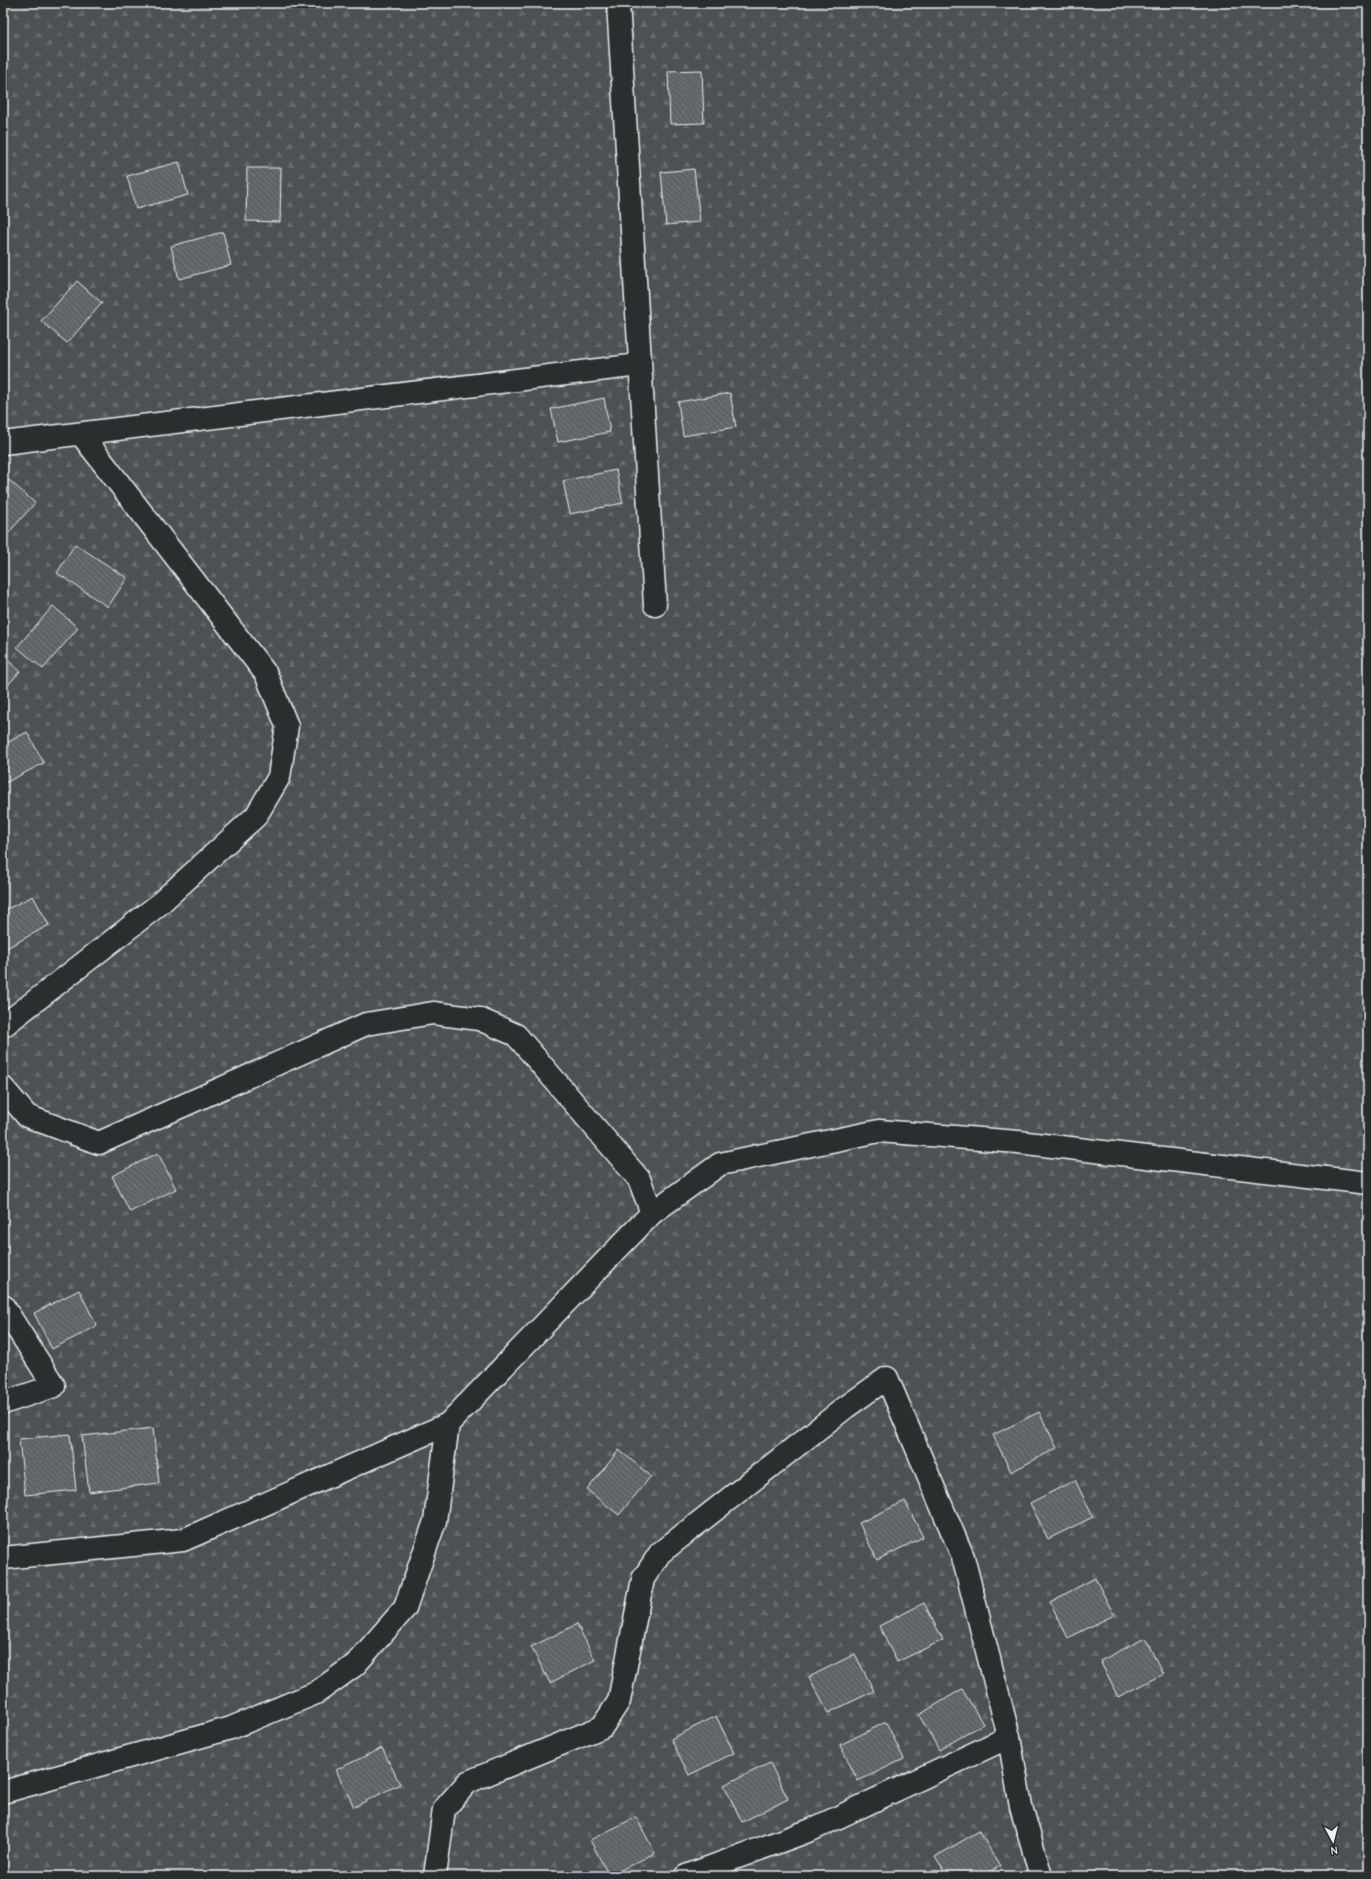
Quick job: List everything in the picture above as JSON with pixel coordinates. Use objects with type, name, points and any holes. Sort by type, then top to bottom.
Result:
[{"type":"street","points":[[618,3],[639,365],[655,605]]},
{"type":"street","points":[[3,444],[639,365]]},
{"type":"street","points":[[3,1026],[157,906],[256,816],[279,777],[287,726],[266,674],[81,434]]},
{"type":"street","points":[[3,1088],[28,1116],[99,1143],[366,1024],[433,1012],[479,1019],[516,1035],[639,1179],[652,1213]]},
{"type":"street","points":[[3,1558],[184,1540],[448,1424],[652,1213],[720,1164],[879,1131],[1018,1142],[1368,1183]]},
{"type":"street","points":[[3,1306],[54,1386],[3,1403]]},
{"type":"street","points":[[434,1876],[444,1809],[468,1782],[602,1727],[619,1701],[643,1579],[660,1553],[846,1407],[887,1378],[963,1557],[1009,1737],[1021,1807],[1041,1876]]},
{"type":"street","points":[[3,1792],[231,1728],[316,1693],[355,1665],[405,1608],[435,1520],[448,1424]]},
{"type":"street","points":[[686,1876],[811,1830],[1009,1737]]},
{"type":"green space","points":[[3,3],[1368,3],[1368,1876],[3,1876]]},
{"type":"building","points":[[702,70],[704,123],[670,124],[668,71]]},
{"type":"building","points":[[179,162],[188,195],[136,209],[127,176]]},
{"type":"building","points":[[247,168],[281,168],[280,222],[246,221]]},
{"type":"building","points":[[694,169],[700,222],[666,225],[661,172]]},
{"type":"building","points":[[223,232],[231,265],[179,279],[171,246]]},
{"type":"building","points":[[77,281],[102,303],[67,343],[41,321]]},
{"type":"building","points":[[730,393],[736,427],[683,436],[678,402]]},
{"type":"building","points":[[604,398],[610,432],[558,442],[551,409]]},
{"type":"building","points":[[616,470],[623,503],[570,514],[563,481]]},
{"type":"building","points":[[9,480],[35,503],[3,539],[3,488]]},
{"type":"building","points":[[75,544],[127,578],[108,607],[57,573]]},
{"type":"building","points":[[53,606],[78,628],[43,669],[17,647]]},
{"type":"building","points":[[3,656],[20,671],[3,691]]},
{"type":"building","points":[[27,732],[44,763],[3,784],[3,745]]},
{"type":"building","points":[[33,896],[49,925],[3,950],[3,911]]},
{"type":"building","points":[[158,1153],[176,1189],[130,1212],[112,1176]]},
{"type":"building","points":[[79,1290],[97,1326],[52,1349],[34,1313]]},
{"type":"building","points":[[1039,1412],[1057,1448],[1011,1472],[993,1435]]},
{"type":"building","points":[[153,1428],[159,1483],[89,1492],[82,1436]]},
{"type":"building","points":[[70,1434],[76,1490],[25,1495],[19,1439]]},
{"type":"building","points":[[619,1450],[651,1476],[619,1515],[587,1490]]},
{"type":"building","points":[[1075,1480],[1093,1517],[1048,1539],[1030,1503]]},
{"type":"building","points":[[905,1501],[923,1537],[877,1560],[859,1523]]},
{"type":"building","points":[[1095,1578],[1114,1615],[1068,1638],[1050,1602]]},
{"type":"building","points":[[924,1603],[943,1640],[897,1662],[879,1626]]},
{"type":"building","points":[[577,1624],[595,1660],[550,1683],[531,1647]]},
{"type":"building","points":[[1145,1638],[1163,1674],[1118,1697],[1100,1661]]},
{"type":"building","points":[[855,1654],[874,1691],[828,1713],[809,1677]]},
{"type":"building","points":[[962,1689],[983,1724],[939,1750],[919,1715]]},
{"type":"building","points":[[716,1716],[734,1753],[689,1775],[671,1739]]},
{"type":"building","points":[[886,1722],[904,1759],[858,1781],[840,1745]]},
{"type":"building","points":[[382,1748],[400,1784],[354,1807],[336,1770]]},
{"type":"building","points":[[770,1763],[788,1799],[742,1822],[724,1785]]},
{"type":"building","points":[[636,1817],[655,1853],[609,1876],[590,1840]]},
{"type":"building","points":[[979,1831],[1000,1866],[982,1876],[947,1876],[935,1857]]},
{"type":"building","points":[[898,1871],[901,1876],[890,1876]]}]
